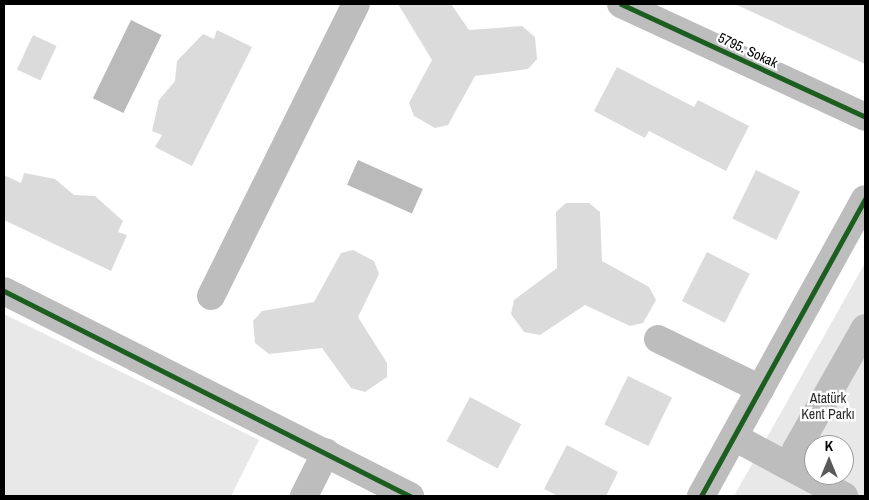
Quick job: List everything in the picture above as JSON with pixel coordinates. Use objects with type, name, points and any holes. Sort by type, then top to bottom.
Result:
[{"type":"street","points":[[211,296],[356,4]]},
{"type":"street","name":"5795. Sokak","points":[[622,4],[865,117]]},
{"type":"street","points":[[702,496],[865,199]]},
{"type":"street","points":[[4,291],[410,496]]},
{"type":"street","points":[[797,468],[796,450],[865,328]]},
{"type":"street","points":[[658,339],[761,389]]},
{"type":"street","points":[[734,437],[797,468],[844,496]]},
{"type":"street","points":[[304,496],[326,452]]},
{"type":"green space","name":"Atatürk Kent Parkı","points":[[865,263],[865,496],[734,496]]},
{"type":"green space","points":[[4,314],[259,440],[231,496],[4,496]]},
{"type":"shaded area","points":[[131,20],[162,35],[123,113],[93,98]]},
{"type":"shaded area","points":[[358,160],[423,189],[412,214],[347,185]]},
{"type":"building","points":[[398,4],[451,4],[469,30],[522,26],[535,37],[537,59],[528,69],[475,76],[448,125],[435,128],[414,116],[409,103],[432,60]]},
{"type":"building","points":[[735,4],[865,4],[865,64]]},
{"type":"building","points":[[217,30],[252,47],[192,166],[155,147],[162,135],[152,131],[159,100],[175,81],[177,61],[203,34],[214,39]]},
{"type":"building","points":[[33,35],[57,46],[41,80],[17,69]]},
{"type":"building","points":[[617,67],[694,107],[698,100],[749,126],[726,171],[649,131],[645,138],[594,111]]},
{"type":"building","points":[[756,170],[800,191],[776,240],[732,219]]},
{"type":"building","points":[[24,173],[55,179],[74,195],[95,196],[123,221],[118,232],[127,235],[111,271],[4,220],[4,175],[21,183]]},
{"type":"building","points":[[566,203],[589,203],[600,212],[602,261],[649,287],[656,300],[643,323],[630,326],[585,305],[540,335],[524,332],[511,314],[514,300],[557,268],[556,212]]},
{"type":"building","points":[[353,250],[374,261],[379,274],[358,317],[387,363],[387,377],[365,392],[351,388],[322,348],[269,354],[255,343],[253,321],[262,311],[314,302],[341,253]]},
{"type":"building","points":[[707,252],[750,274],[725,323],[682,301]]},
{"type":"building","points":[[628,376],[672,397],[648,446],[604,425]]},
{"type":"building","points":[[470,397],[521,424],[498,468],[447,441]]},
{"type":"building","points":[[567,445],[618,472],[606,496],[558,496],[544,489]]},
{"type":"cycle path","points":[[621,4],[865,117]]},
{"type":"cycle path","points":[[701,496],[865,199]]},
{"type":"cycle path","points":[[4,291],[410,496]]}]
